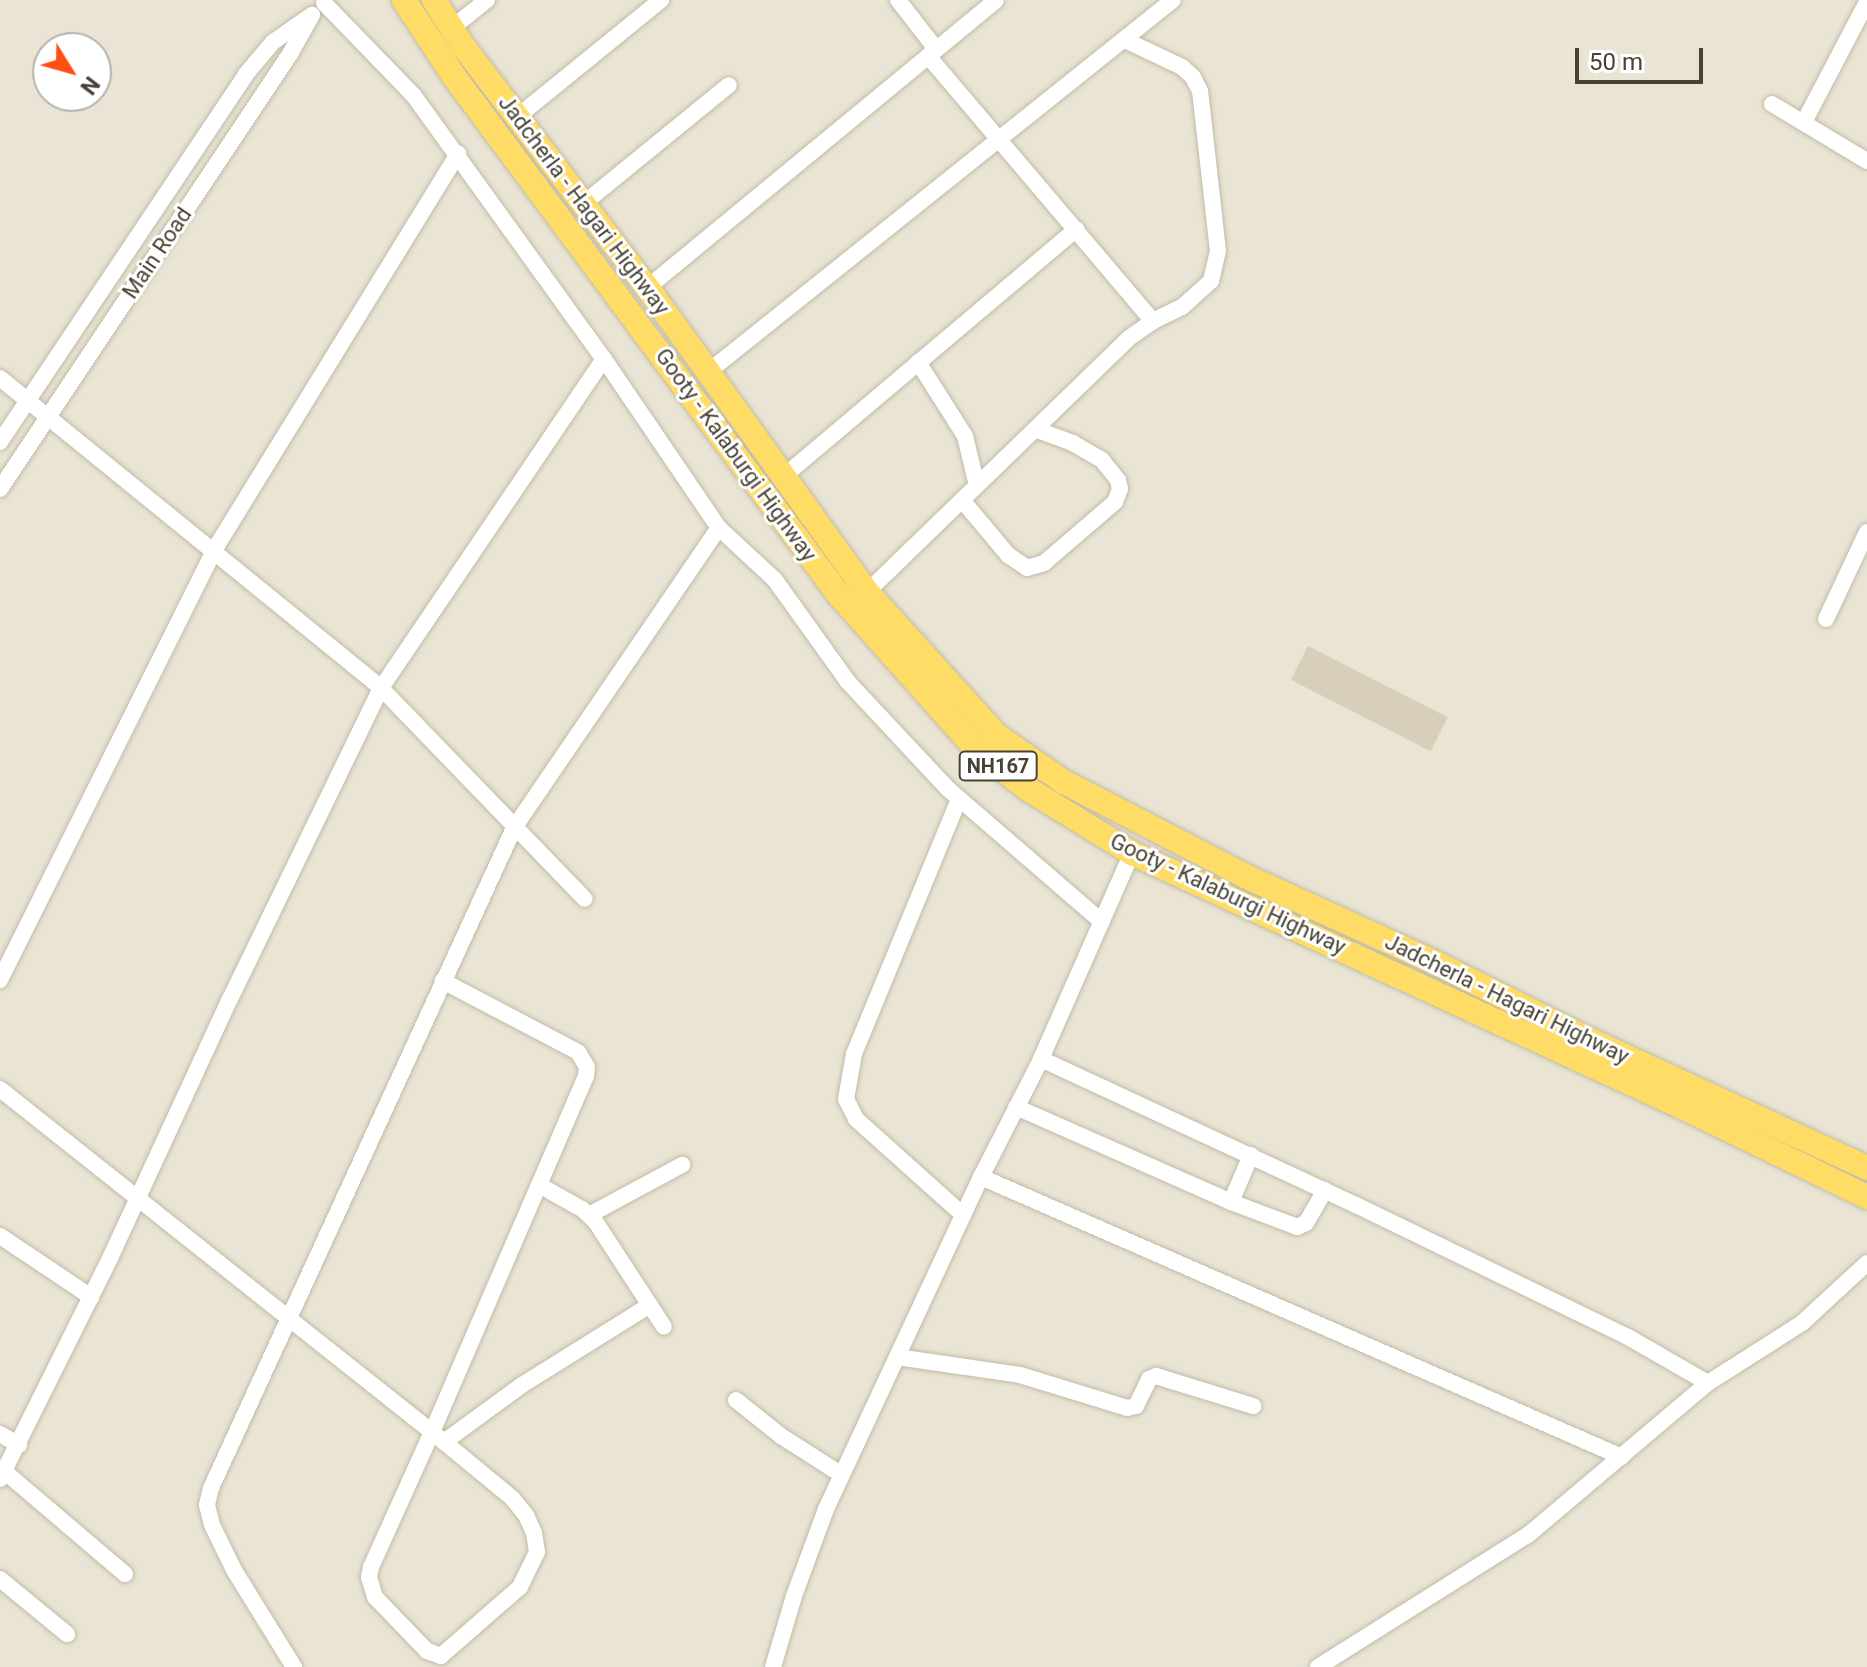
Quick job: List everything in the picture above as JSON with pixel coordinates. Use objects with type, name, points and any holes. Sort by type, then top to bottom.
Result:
[{"type":"highway","name":"Gooty - Kalaburgi Highway","points":[[404,0],[453,75],[839,595],[976,749],[1028,789],[1132,853],[1682,1107],[1867,1197]]},
{"type":"highway","name":"Jadcherla - Hagari Highway","points":[[434,0],[867,592],[996,735],[1064,782],[1245,876],[1436,963],[1590,1040],[1867,1168]]},
{"type":"street","points":[[452,28],[487,0]]},
{"type":"street","points":[[517,117],[661,0]]},
{"type":"street","points":[[898,0],[932,53],[1001,140],[1153,321]]},
{"type":"street","points":[[647,288],[996,0]]},
{"type":"street","points":[[708,372],[1173,0]]},
{"type":"street","points":[[326,1],[414,96],[458,153],[719,528],[775,580],[848,682],[959,799],[1102,922]]},
{"type":"street","name":"Main Road","points":[[0,442],[246,74],[273,42],[312,15],[326,1]]},
{"type":"street","points":[[1804,122],[1867,2]]},
{"type":"street","name":"Main Road","points":[[0,489],[290,54],[312,15]]},
{"type":"street","points":[[867,592],[1129,338],[1203,291],[1216,267],[1218,251],[1200,91],[1193,77],[1182,67],[1125,40]]},
{"type":"street","points":[[583,204],[729,85]]},
{"type":"street","points":[[1772,104],[1867,161]]},
{"type":"street","points":[[0,980],[213,552],[458,153]]},
{"type":"street","points":[[783,477],[1076,229]]},
{"type":"street","points":[[125,1574],[2,1475],[91,1297],[381,688],[604,359]]},
{"type":"street","points":[[918,362],[965,436],[977,486]]},
{"type":"street","points":[[0,378],[381,688],[585,899]]},
{"type":"street","points":[[962,500],[1008,555],[1027,568],[1044,563],[1115,502],[1119,495],[1118,480],[1102,460],[1073,443],[1035,429]]},
{"type":"street","points":[[294,1667],[235,1572],[212,1525],[207,1505],[211,1488],[286,1318],[514,828],[719,528]]},
{"type":"street","points":[[1826,619],[1867,532]]},
{"type":"street","points":[[959,799],[854,1054],[846,1099],[856,1119],[963,1215]]},
{"type":"street","points":[[773,1667],[794,1596],[842,1475],[981,1177],[1041,1059],[1132,853]]},
{"type":"street","points":[[0,1089],[438,1437],[519,1506],[534,1533],[537,1552],[520,1587],[441,1656],[427,1651],[375,1597],[369,1577],[438,1437],[586,1076],[587,1061],[578,1052],[443,981]]},
{"type":"street","points":[[1041,1059],[1325,1190],[1628,1337],[1708,1383]]},
{"type":"street","points":[[1016,1107],[1231,1202],[1300,1227],[1325,1190]]},
{"type":"street","points":[[1231,1202],[1251,1155]]},
{"type":"street","points":[[589,1215],[682,1165]]},
{"type":"street","points":[[981,1177],[1622,1457]]},
{"type":"street","points":[[539,1185],[589,1215],[664,1327]]},
{"type":"street","points":[[0,1236],[91,1297]]},
{"type":"street","points":[[1318,1667],[1528,1535],[1708,1383],[1802,1323],[1867,1263]]},
{"type":"street","points":[[438,1437],[650,1305]]},
{"type":"street","points":[[897,1357],[1020,1375],[1127,1408],[1136,1406],[1149,1379],[1156,1376],[1253,1406]]},
{"type":"street","points":[[736,1400],[781,1436],[842,1475]]},
{"type":"street","points":[[0,1434],[19,1445]]},
{"type":"street","points":[[0,1579],[67,1634]]},
{"type":"shaded area","points":[[0,0],[1867,0],[1867,1667],[0,1667]]},
{"type":"building","points":[[1308,646],[1448,717],[1431,751],[1291,680]]}]
